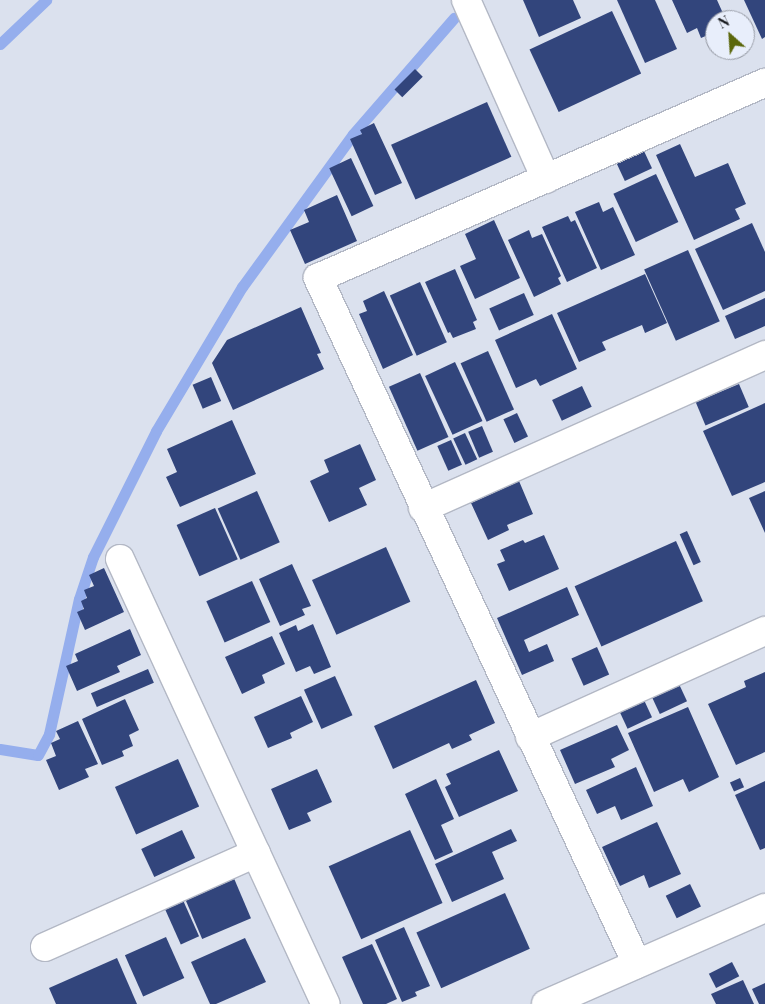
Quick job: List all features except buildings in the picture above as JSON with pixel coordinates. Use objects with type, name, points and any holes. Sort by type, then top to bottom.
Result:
[{"type":"street","points":[[466,0],[546,179]]},
{"type":"street","points":[[637,964],[423,508],[318,278],[765,83]]},
{"type":"street","points":[[423,508],[765,355]]},
{"type":"street","points":[[120,559],[326,1004]]},
{"type":"street","points":[[530,737],[765,631]]},
{"type":"street","points":[[45,947],[256,854]]},
{"type":"street","points":[[546,1004],[765,908]]},
{"type":"waterway","points":[[0,44],[46,0]]},
{"type":"waterway","points":[[0,749],[38,755],[49,734],[79,599],[93,557],[156,431],[242,287],[353,134],[454,18]]}]
